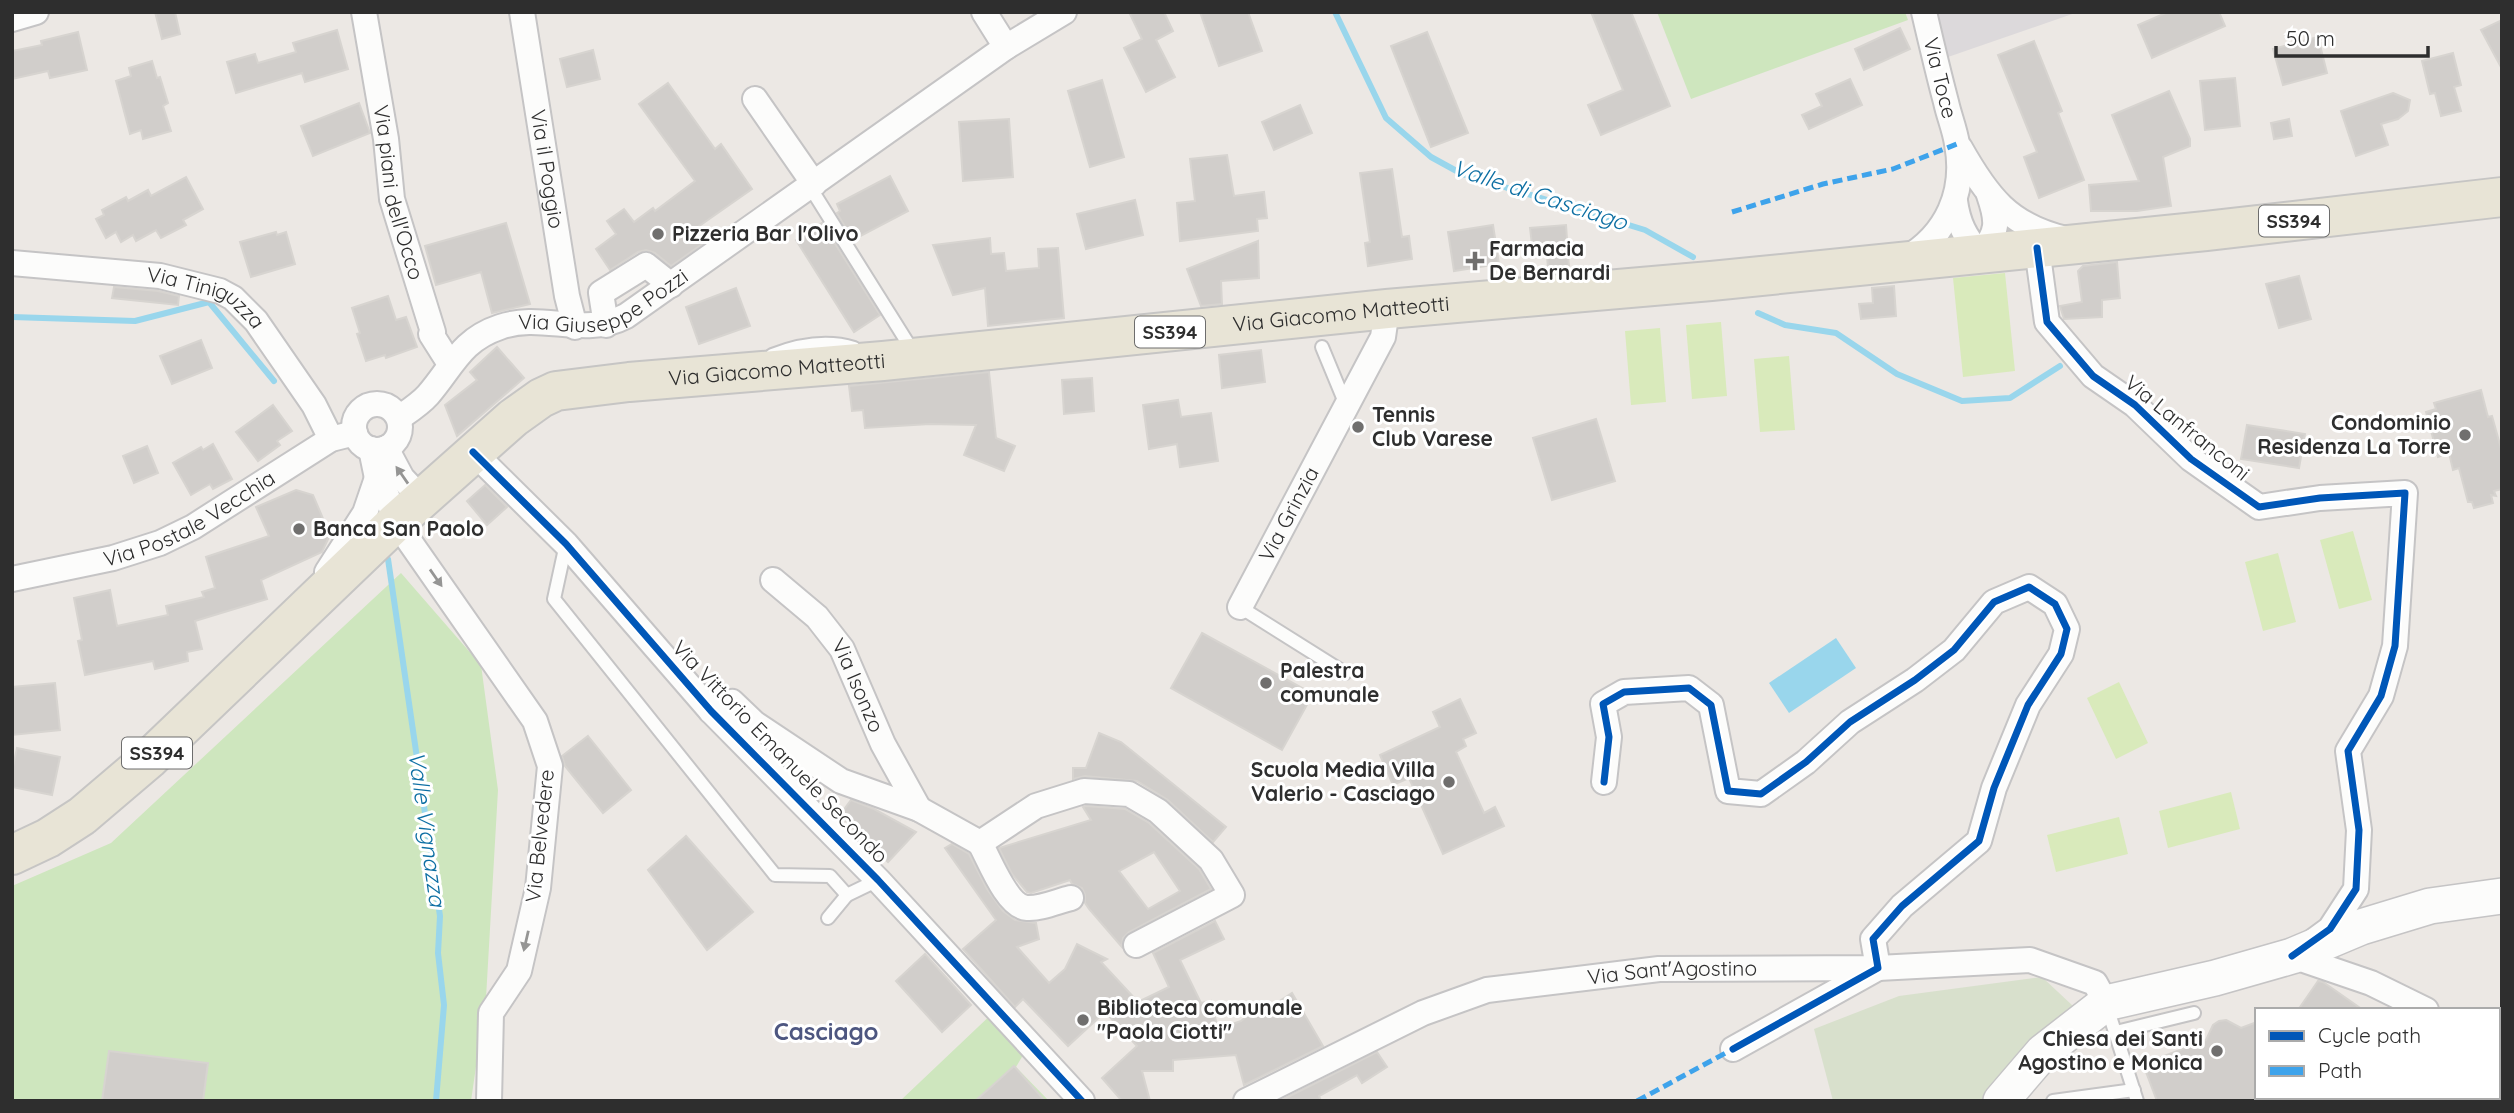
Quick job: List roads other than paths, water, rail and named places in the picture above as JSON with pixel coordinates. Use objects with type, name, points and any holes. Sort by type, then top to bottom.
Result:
[{"type":"main road","name":"SS394","points":[[1900,262],[2502,197]]},
{"type":"main road","name":"Via Giacomo Matteotti","points":[[12,855],[48,838],[82,816],[149,759],[474,452],[513,418],[556,391],[900,360],[1387,309],[1900,262]]},
{"type":"street","points":[[12,19],[36,12]]},
{"type":"street","name":"Via piani dell'Occo","points":[[364,12],[386,139],[392,198],[433,332],[431,334],[450,364]]},
{"type":"street","name":"Via il Poggio","points":[[522,12],[567,296],[575,327]]},
{"type":"street","points":[[985,12],[1006,47]]},
{"type":"street","name":"Via Giuseppe Pozzi","points":[[398,418],[427,396],[471,341],[503,326],[528,322],[575,327],[606,325],[626,316],[1006,47],[1065,12]]},
{"type":"street","name":"Via Toce","points":[[1900,262],[1916,253],[1950,215],[1959,172],[1957,144],[1924,12]]},
{"type":"street","points":[[755,99],[812,185]]},
{"type":"street","name":"Via Toce","points":[[1957,144],[1989,195],[2004,209],[2034,228],[2086,243]]},
{"type":"street","name":"Via Toce","points":[[1955,201],[1957,216],[1964,233],[1980,254],[1994,234],[1996,223],[1989,195]]},
{"type":"street","name":"Via Lanfranconi","points":[[2037,248],[2047,322],[2085,367],[2093,376],[2135,405],[2191,458],[2259,507],[2320,498],[2405,493],[2395,646],[2381,696],[2348,751],[2359,830],[2356,889],[2330,929],[2292,956]]},
{"type":"street","name":"Via Tiniguzza","points":[[12,263],[160,276],[185,280],[220,291],[233,298],[256,321],[314,405],[361,442]]},
{"type":"street","points":[[606,325],[601,293],[646,265],[671,285]]},
{"type":"street","name":"Via Grinzia","points":[[1240,607],[1383,337],[1387,309]]},
{"type":"street","points":[[361,442],[397,439],[400,425],[398,418],[388,407],[366,407],[356,418],[361,442],[387,496],[409,511]]},
{"type":"street","points":[[361,442],[402,478],[409,511]]},
{"type":"street","name":"Via Postale Vecchia","points":[[12,579],[113,558],[160,543],[361,442]]},
{"type":"street","name":"Via Vittorio Emanuele Secondo","points":[[474,452],[566,544],[711,712],[878,880],[1082,1101]]},
{"type":"street","points":[[285,630],[365,513],[377,478]]},
{"type":"street","name":"Via Belvedere","points":[[409,511],[535,721],[550,766],[538,888],[519,971],[491,1013],[489,1101]]},
{"type":"street","name":"Via Isonzo","points":[[773,580],[817,617],[842,649],[883,744],[919,809]]},
{"type":"street","points":[[1604,782],[1609,737],[1603,704],[1624,692],[1689,688],[1711,705],[1728,791],[1761,794],[1806,762],[1850,722],[1915,680],[1954,650],[1994,602],[2029,587],[2055,604],[2067,629],[2062,654],[2028,705],[1994,788],[1979,841],[1902,906],[1873,939],[1878,968],[1733,1049]]},
{"type":"street","points":[[711,712],[732,702],[754,723],[841,781],[919,809],[980,843],[1006,893],[1018,905],[1027,908],[1071,898]]},
{"type":"street","points":[[980,843],[1036,806],[1084,791],[1129,793],[1158,811],[1210,860],[1233,895],[1136,945]]},
{"type":"street","points":[[2001,1101],[2043,1052],[2111,1018],[2215,978],[2292,956],[2361,927],[2430,906],[2502,896]]},
{"type":"street","points":[[2292,956],[2371,983],[2422,1008]]},
{"type":"street","name":"Via Sant'Agostino","points":[[1246,1101],[1423,1013],[1488,990],[1659,969],[1878,968],[2030,960],[2095,983],[2111,1018]]},
{"type":"lane","points":[[812,185],[900,360]]},
{"type":"lane","points":[[1322,347],[1347,406]]},
{"type":"lane","points":[[566,544],[554,599],[775,875],[830,876],[847,895]]},
{"type":"lane","name":"Via Grinzia","points":[[1240,607],[1345,673]]},
{"type":"lane","points":[[828,918],[847,895],[878,880]]},
{"type":"lane","points":[[2053,1101],[2136,1096],[2111,1018],[2194,1013]]},
{"type":"water","points":[[1836,638],[1856,668],[1789,713],[1769,683]]},
{"type":"waterway","name":"Valle di Casciago","points":[[1335,12],[1386,118],[1431,157],[1462,174],[1645,230],[1693,257]]},
{"type":"waterway","points":[[12,317],[135,321],[209,302],[274,381]]},
{"type":"waterway","name":"Valle di Casciago","points":[[1758,313],[1785,325],[1836,333],[1897,374],[1962,401],[2010,398],[2060,366]]},
{"type":"waterway","name":"Valle Vignazza","points":[[388,559],[440,916],[438,953],[444,1005],[436,1101]]},
{"type":"place","name":"Pizzeria Bar l'Olivo","points":[[658,234]]},
{"type":"place","name":"Farmacia De Bernardi","points":[[1475,261]]},
{"type":"place","name":"Tennis Club Varese","points":[[1358,427]]},
{"type":"place","name":"Condominio Residenza La Torre","points":[[2465,435]]},
{"type":"place","name":"Banca San Paolo","points":[[299,529]]},
{"type":"place","name":"Palestra comunale","points":[[1266,683]]},
{"type":"place","name":"Scuola Media Villa Valerio - Casciago","points":[[1449,782]]},
{"type":"place","name":"Biblioteca comunale \"Paola Ciotti\"","points":[[1083,1020]]},
{"type":"place","name":"Chiesa dei Santi Agostino e Monica","points":[[2217,1051]]},
{"type":"district","name":"Casciago","points":[[826,1032]]}]
